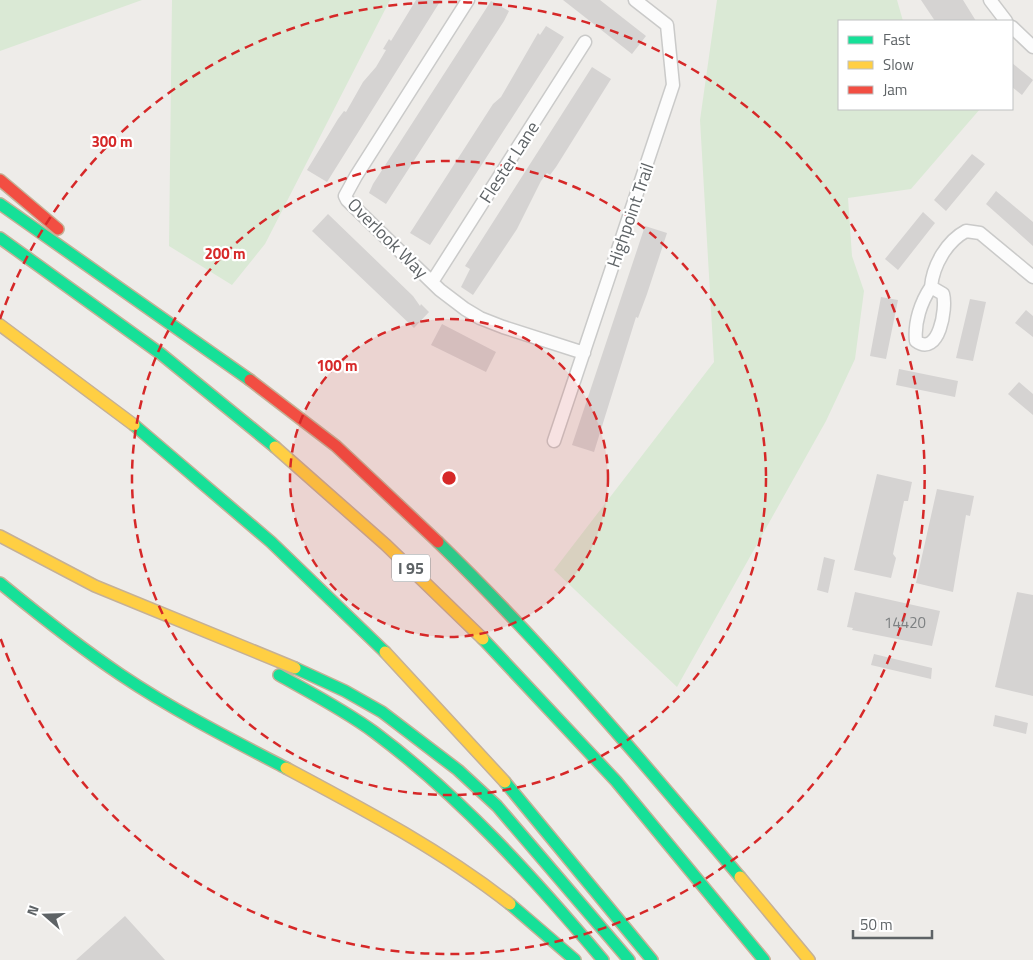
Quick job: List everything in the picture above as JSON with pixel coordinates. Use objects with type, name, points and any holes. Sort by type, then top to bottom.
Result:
[{"type":"highway","points":[[0,180],[151,310]]},
{"type":"highway","points":[[0,204],[284,404],[335,446],[411,515],[536,644],[713,845],[809,960]]},
{"type":"highway","name":"I 95","points":[[0,238],[67,284],[198,382],[289,456],[405,562],[479,635],[595,757],[764,960]]},
{"type":"highway","points":[[0,325],[93,393],[154,442],[240,514],[352,619],[421,688],[483,757],[652,960]]},
{"type":"highway","points":[[0,538],[65,580],[93,594],[239,655],[284,677],[353,718],[445,788],[485,826],[536,881],[602,960]]},
{"type":"highway","points":[[0,538],[95,586],[346,690],[382,712],[458,770],[497,806],[629,960]]},
{"type":"highway","points":[[0,583],[93,656],[140,687],[191,718],[385,821],[446,857],[513,906],[575,960]]},
{"type":"street","name":"Overlook Way","points":[[468,0],[345,193],[347,200],[451,300],[480,318],[584,353]]},
{"type":"street","name":"Highpoint Trail","points":[[554,441],[673,85],[667,25],[635,0]]},
{"type":"street","points":[[990,0],[1005,20]]},
{"type":"street","points":[[1013,28],[1033,47]]},
{"type":"street","name":"Flester Lane","points":[[432,282],[586,42]]},
{"type":"street","points":[[931,287],[939,260],[950,244],[966,231],[980,233],[1033,277]]},
{"type":"green space","points":[[0,0],[142,0],[0,51]]},
{"type":"green space","points":[[172,0],[390,0],[265,244],[232,285],[169,246]]},
{"type":"green space","points":[[717,0],[897,0],[903,20],[838,20],[838,110],[979,110],[911,189],[848,198],[852,256],[864,291],[855,359],[826,421],[677,687],[554,570],[714,362],[700,120]]},
{"type":"building","points":[[416,0],[441,0],[327,182],[307,170],[338,119],[344,111],[346,112],[363,82],[376,67],[386,50],[383,49],[389,39],[391,41]]},
{"type":"building","points":[[563,0],[600,0],[646,36],[632,54]]},
{"type":"building","points":[[921,0],[963,0],[975,20],[934,20]]},
{"type":"building","points":[[491,1],[509,11],[504,21],[386,204],[369,193],[373,184]]},
{"type":"building","points":[[546,26],[564,37],[430,245],[410,233],[493,104],[501,97],[538,33],[540,35]]},
{"type":"building","points":[[1013,64],[1033,80],[1022,95],[1013,88]]},
{"type":"building","points":[[592,67],[611,79],[556,167],[550,175],[547,173],[541,181],[517,229],[473,295],[461,287],[470,269],[465,266]]},
{"type":"building","points":[[972,154],[985,164],[946,211],[934,200]]},
{"type":"building","points":[[996,191],[1033,222],[1033,246],[986,204]]},
{"type":"building","points":[[923,212],[935,223],[898,270],[885,259]]},
{"type":"building","points":[[328,214],[413,296],[420,306],[421,304],[429,312],[414,328],[312,231]]},
{"type":"building","points":[[645,226],[667,233],[647,294],[638,318],[636,317],[594,452],[572,445]]},
{"type":"building","points":[[881,297],[898,300],[886,359],[870,356]]},
{"type":"building","points":[[970,299],[986,302],[973,361],[956,358]]},
{"type":"building","points":[[1026,310],[1033,316],[1033,337],[1015,323]]},
{"type":"building","points":[[442,324],[496,352],[486,372],[431,345]]},
{"type":"building","points":[[899,369],[958,381],[955,397],[896,385]]},
{"type":"building","points":[[1019,382],[1033,394],[1033,415],[1008,394]]},
{"type":"building","points":[[877,474],[912,482],[908,501],[904,501],[893,554],[896,558],[891,578],[854,570]]},
{"type":"building","points":[[937,489],[974,496],[970,516],[966,515],[953,592],[916,583]]},
{"type":"building","points":[[824,557],[835,560],[828,593],[817,590]]},
{"type":"building","points":[[855,592],[940,611],[932,646],[852,630],[853,628],[847,627]]},
{"type":"building","points":[[1017,592],[1033,595],[1033,696],[995,687]]},
{"type":"building","points":[[874,654],[932,668],[931,679],[871,665]]},
{"type":"building","points":[[995,715],[1028,723],[1026,734],[993,726]]},
{"type":"building","points":[[125,916],[165,960],[76,960]]},
{"type":"traffic: fast","points":[[0,204],[250,380]]},
{"type":"traffic: fast","points":[[0,238],[161,354],[275,447]]},
{"type":"traffic: fast","points":[[134,425],[271,542],[385,652]]},
{"type":"traffic: fast","points":[[438,542],[517,622],[555,664],[630,748],[740,877]]},
{"type":"traffic: fast","points":[[0,583],[44,619],[141,688],[202,724],[286,768]]},
{"type":"traffic: fast","points":[[483,639],[616,781],[764,960]]},
{"type":"traffic: fast","points":[[295,668],[345,691],[382,712],[458,770],[497,806],[629,960]]},
{"type":"traffic: fast","points":[[279,675],[363,724],[437,783],[495,839],[550,898],[603,960]]},
{"type":"traffic: fast","points":[[505,782],[652,960]]},
{"type":"traffic: fast","points":[[510,904],[575,960]]},
{"type":"traffic: slow","points":[[0,325],[134,425]]},
{"type":"traffic: slow","points":[[275,447],[386,545],[483,639]]},
{"type":"traffic: slow","points":[[0,536],[95,586],[295,668]]},
{"type":"traffic: slow","points":[[385,652],[505,782]]},
{"type":"traffic: slow","points":[[286,768],[429,848],[484,884],[510,904]]},
{"type":"traffic: slow","points":[[740,877],[809,960]]},
{"type":"traffic: jam","points":[[0,180],[58,229]]},
{"type":"traffic: jam","points":[[250,380],[336,446],[438,542]]}]
